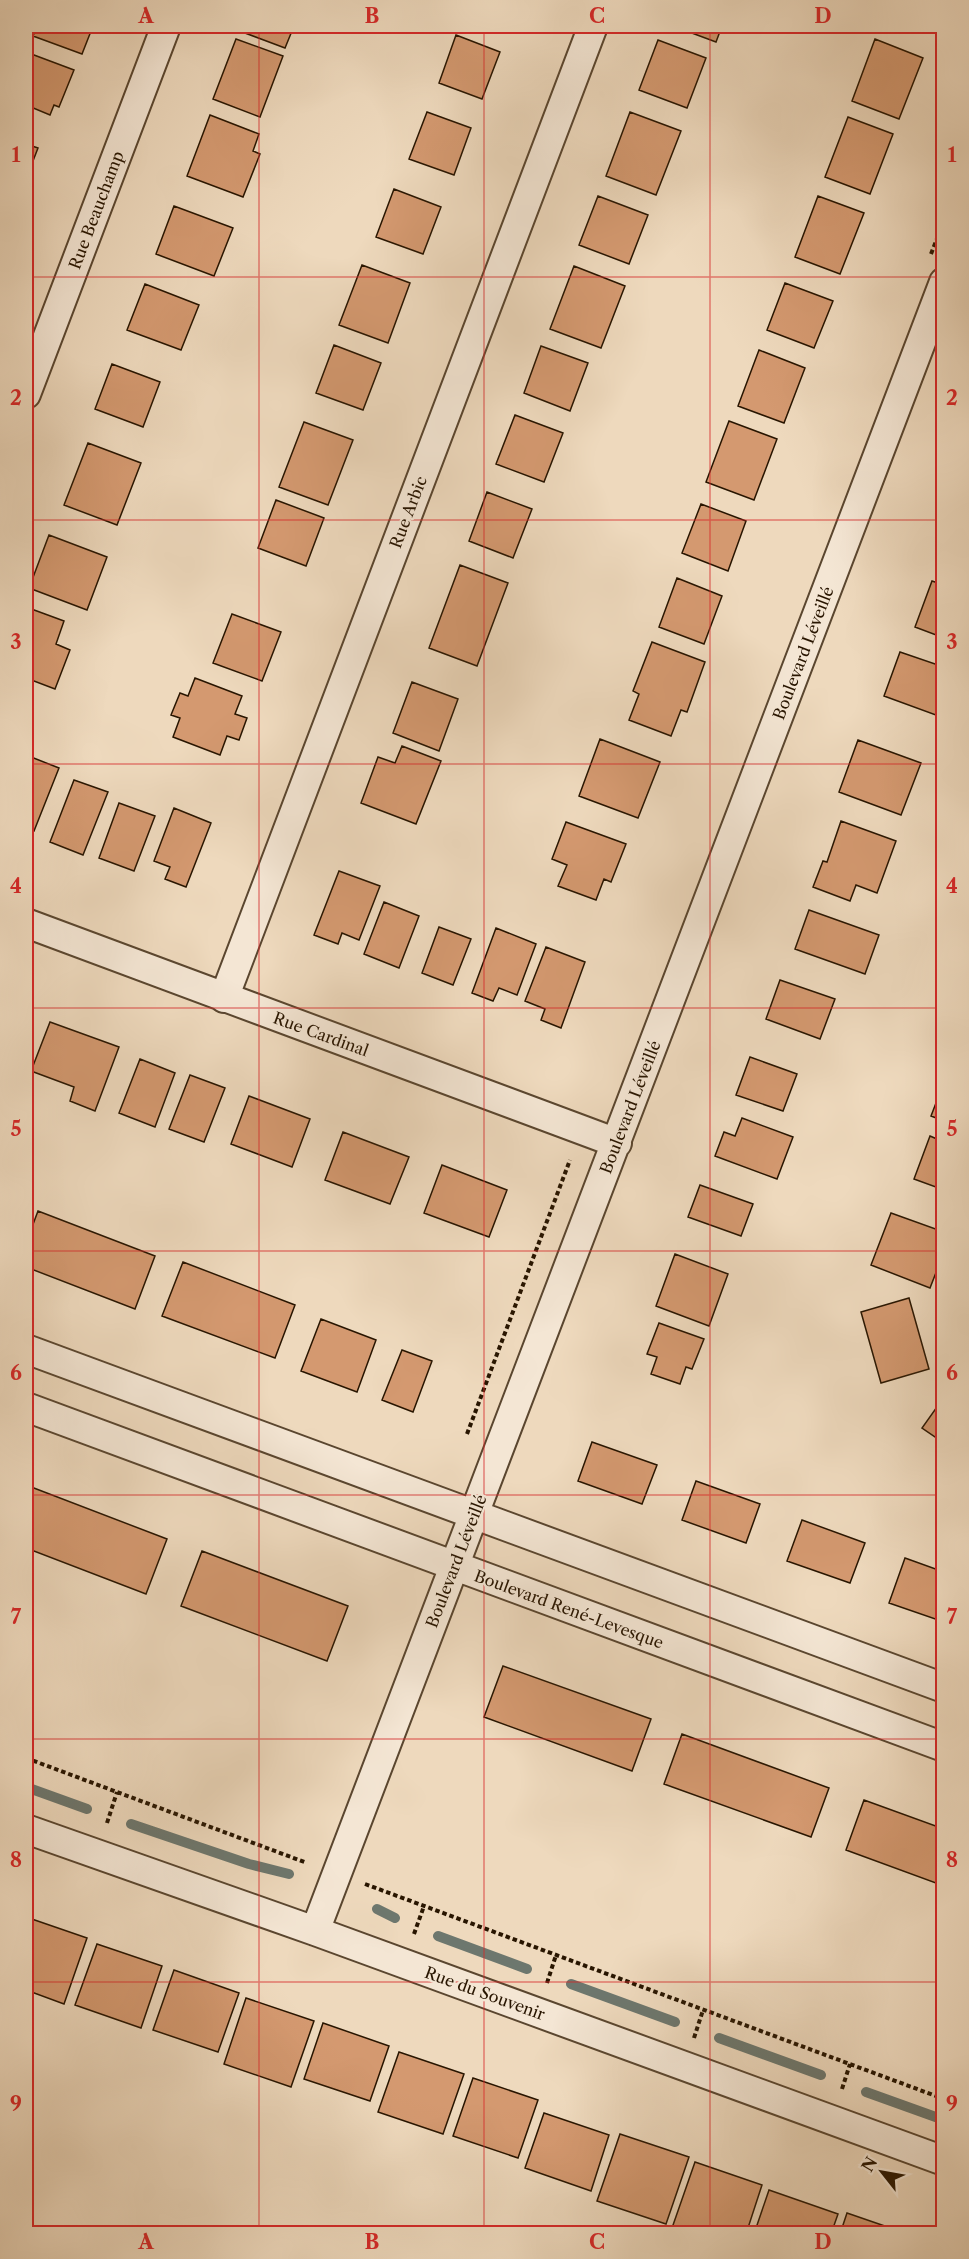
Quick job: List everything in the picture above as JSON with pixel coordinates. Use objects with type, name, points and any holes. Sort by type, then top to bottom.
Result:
[{"type":"street","name":"Rue Beauchamp","points":[[26,394],[166,26]]},
{"type":"street","name":"Rue Arbic","points":[[224,998],[593,26]]},
{"type":"street","name":"Boulevard Léveillé","points":[[315,1931],[944,282]]},
{"type":"street","name":"Rue Cardinal","points":[[26,923],[617,1143]]},
{"type":"street","points":[[26,1349],[473,1516],[944,1688]]},
{"type":"street","name":"Boulevard René-Levesque","points":[[26,1407],[944,1747]]},
{"type":"street","name":"Rue du Souvenir","points":[[26,1829],[315,1931],[944,2161]]},
{"type":"path","points":[[463,1444],[563,1179]]},
{"type":"path","points":[[26,1758],[944,2099]]},
{"type":"building","points":[[37,26],[93,26],[82,54],[33,36]]},
{"type":"building","points":[[239,26],[294,26],[285,48],[237,30]]},
{"type":"building","points":[[673,26],[722,26],[716,42]]},
{"type":"building","points":[[456,35],[500,52],[482,99],[439,83]]},
{"type":"building","points":[[236,39],[283,56],[260,117],[213,99]]},
{"type":"building","points":[[875,39],[923,58],[899,119],[852,101]]},
{"type":"building","points":[[658,40],[706,58],[687,108],[639,90]]},
{"type":"building","points":[[26,52],[74,70],[59,107],[54,105],[50,115],[26,105]]},
{"type":"building","points":[[427,112],[471,128],[454,175],[409,159]]},
{"type":"building","points":[[630,112],[681,131],[656,195],[606,176]]},
{"type":"building","points":[[210,115],[259,134],[253,151],[260,154],[243,197],[187,176]]},
{"type":"building","points":[[848,117],[893,134],[870,194],[825,177]]},
{"type":"building","points":[[26,144],[38,148],[26,179]]},
{"type":"building","points":[[394,189],[441,207],[423,254],[376,237]]},
{"type":"building","points":[[598,196],[648,215],[629,264],[579,245]]},
{"type":"building","points":[[818,196],[864,213],[840,274],[795,257]]},
{"type":"building","points":[[174,206],[233,228],[214,276],[156,254]]},
{"type":"building","points":[[362,265],[410,283],[388,343],[339,325]]},
{"type":"building","points":[[574,266],[625,286],[601,348],[550,329]]},
{"type":"building","points":[[785,283],[833,301],[814,348],[767,330]]},
{"type":"building","points":[[145,284],[199,305],[181,350],[127,330]]},
{"type":"building","points":[[334,345],[381,363],[363,410],[316,393]]},
{"type":"building","points":[[541,346],[588,363],[570,411],[524,393]]},
{"type":"building","points":[[759,350],[805,368],[784,423],[738,406]]},
{"type":"building","points":[[112,364],[160,382],[143,427],[95,409]]},
{"type":"building","points":[[515,415],[563,433],[544,482],[496,464]]},
{"type":"building","points":[[729,421],[777,439],[754,500],[706,482]]},
{"type":"building","points":[[304,422],[353,440],[328,505],[279,487]]},
{"type":"building","points":[[88,443],[141,463],[117,525],[64,505]]},
{"type":"building","points":[[487,492],[532,509],[513,558],[469,541]]},
{"type":"building","points":[[276,500],[324,518],[306,566],[258,548]]},
{"type":"building","points":[[701,504],[746,521],[728,571],[682,553]]},
{"type":"building","points":[[49,535],[107,557],[87,610],[29,588]]},
{"type":"building","points":[[460,565],[508,583],[477,666],[429,648]]},
{"type":"building","points":[[677,578],[722,596],[704,644],[659,627]]},
{"type":"building","points":[[932,581],[944,585],[944,638],[915,627]]},
{"type":"building","points":[[26,607],[64,621],[56,644],[70,650],[55,689],[26,678]]},
{"type":"building","points":[[232,614],[281,632],[262,681],[213,663]]},
{"type":"building","points":[[652,642],[705,662],[687,712],[681,710],[671,736],[629,720],[639,694],[633,691]]},
{"type":"building","points":[[900,652],[944,667],[944,718],[884,696]]},
{"type":"building","points":[[195,678],[242,696],[235,714],[247,718],[239,740],[227,736],[220,755],[173,737],[180,718],[171,715],[180,693],[188,696]]},
{"type":"building","points":[[412,682],[458,699],[439,751],[393,733]]},
{"type":"building","points":[[600,739],[660,762],[638,818],[579,796]]},
{"type":"building","points":[[858,740],[921,763],[901,815],[839,792]]},
{"type":"building","points":[[402,746],[441,761],[416,824],[361,803],[378,757],[395,763]]},
{"type":"building","points":[[26,755],[59,768],[34,831],[26,828]]},
{"type":"building","points":[[74,780],[108,792],[83,855],[50,842]]},
{"type":"building","points":[[119,803],[155,816],[134,871],[99,858]]},
{"type":"building","points":[[174,808],[211,823],[186,887],[165,879],[170,867],[154,861]]},
{"type":"building","points":[[841,821],[896,841],[877,893],[856,885],[850,901],[813,887],[823,861],[827,862]]},
{"type":"building","points":[[566,822],[626,844],[611,882],[604,879],[596,900],[558,886],[567,865],[552,859]]},
{"type":"building","points":[[339,871],[380,886],[359,940],[342,933],[338,944],[314,935]]},
{"type":"building","points":[[384,902],[419,916],[399,968],[364,954]]},
{"type":"building","points":[[809,910],[879,935],[865,974],[795,949]]},
{"type":"building","points":[[439,927],[471,939],[453,985],[422,973]]},
{"type":"building","points":[[496,928],[536,944],[517,995],[499,988],[493,1001],[472,993]]},
{"type":"building","points":[[546,947],[585,962],[561,1028],[541,1020],[545,1009],[525,1001]]},
{"type":"building","points":[[780,980],[835,999],[820,1039],[766,1019]]},
{"type":"building","points":[[50,1022],[119,1047],[95,1111],[70,1101],[74,1087],[31,1071]]},
{"type":"building","points":[[750,1057],[797,1074],[783,1111],[736,1095]]},
{"type":"building","points":[[140,1059],[175,1073],[155,1127],[119,1113]]},
{"type":"building","points":[[190,1075],[225,1088],[204,1142],[169,1129]]},
{"type":"building","points":[[944,1082],[944,1121],[931,1116]]},
{"type":"building","points":[[249,1096],[310,1119],[292,1167],[231,1144]]},
{"type":"building","points":[[742,1118],[793,1137],[777,1179],[715,1156],[724,1132],[735,1136]]},
{"type":"building","points":[[343,1132],[409,1157],[390,1204],[325,1180]]},
{"type":"building","points":[[930,1136],[944,1142],[944,1190],[914,1179]]},
{"type":"building","points":[[442,1165],[507,1190],[489,1237],[424,1213]]},
{"type":"building","points":[[700,1185],[753,1204],[741,1236],[688,1217]]},
{"type":"building","points":[[38,1211],[155,1256],[135,1309],[26,1267],[26,1243]]},
{"type":"building","points":[[891,1213],[944,1232],[944,1252],[930,1288],[871,1265]]},
{"type":"building","points":[[675,1254],[728,1274],[709,1326],[656,1306]]},
{"type":"building","points":[[183,1262],[295,1305],[275,1358],[162,1316]]},
{"type":"building","points":[[909,1298],[929,1369],[881,1383],[861,1312]]},
{"type":"building","points":[[321,1319],[376,1340],[357,1392],[301,1371]]},
{"type":"building","points":[[659,1323],[704,1339],[692,1369],[686,1367],[680,1384],[651,1374],[657,1357],[647,1354]]},
{"type":"building","points":[[402,1350],[432,1361],[413,1412],[382,1400]]},
{"type":"building","points":[[944,1397],[944,1443],[922,1428]]},
{"type":"building","points":[[592,1442],[657,1465],[642,1504],[578,1481]]},
{"type":"building","points":[[696,1481],[760,1504],[746,1543],[682,1520]]},
{"type":"building","points":[[26,1485],[167,1539],[146,1594],[26,1548]]},
{"type":"building","points":[[802,1520],[865,1543],[850,1583],[787,1561]]},
{"type":"building","points":[[202,1551],[348,1606],[327,1661],[181,1606]]},
{"type":"building","points":[[905,1558],[944,1572],[944,1622],[889,1603]]},
{"type":"building","points":[[503,1666],[651,1719],[632,1771],[484,1717]]},
{"type":"building","points":[[682,1734],[829,1788],[811,1837],[664,1784]]},
{"type":"building","points":[[864,1800],[944,1829],[944,1886],[846,1850]]},
{"type":"building","points":[[26,1917],[87,1938],[64,2004],[26,1990]]},
{"type":"building","points":[[97,1944],[162,1966],[141,2028],[75,2005]]},
{"type":"building","points":[[174,1970],[239,1993],[218,2052],[153,2030]]},
{"type":"building","points":[[246,1998],[314,2021],[291,2087],[224,2064]]},
{"type":"building","points":[[323,2023],[389,2046],[370,2101],[304,2079]]},
{"type":"building","points":[[399,2052],[464,2074],[443,2134],[378,2112]]},
{"type":"building","points":[[473,2078],[538,2100],[518,2158],[453,2136]]},
{"type":"building","points":[[544,2113],[609,2135],[591,2191],[525,2168]]},
{"type":"building","points":[[620,2134],[689,2157],[666,2224],[597,2201]]},
{"type":"building","points":[[695,2162],[762,2185],[746,2234],[689,2234],[672,2228]]},
{"type":"building","points":[[769,2190],[838,2214],[831,2234],[754,2234]]},
{"type":"building","points":[[847,2213],[908,2234],[840,2234]]},
{"type":"waterway","points":[[26,1787],[87,1809]]},
{"type":"waterway","points":[[131,1824],[249,1864],[289,1874]]},
{"type":"waterway","points":[[377,1909],[395,1918]]},
{"type":"waterway","points":[[438,1936],[527,1969]]},
{"type":"waterway","points":[[571,1984],[675,2022]]},
{"type":"waterway","points":[[719,2038],[821,2075]]},
{"type":"waterway","points":[[866,2092],[944,2120]]}]
